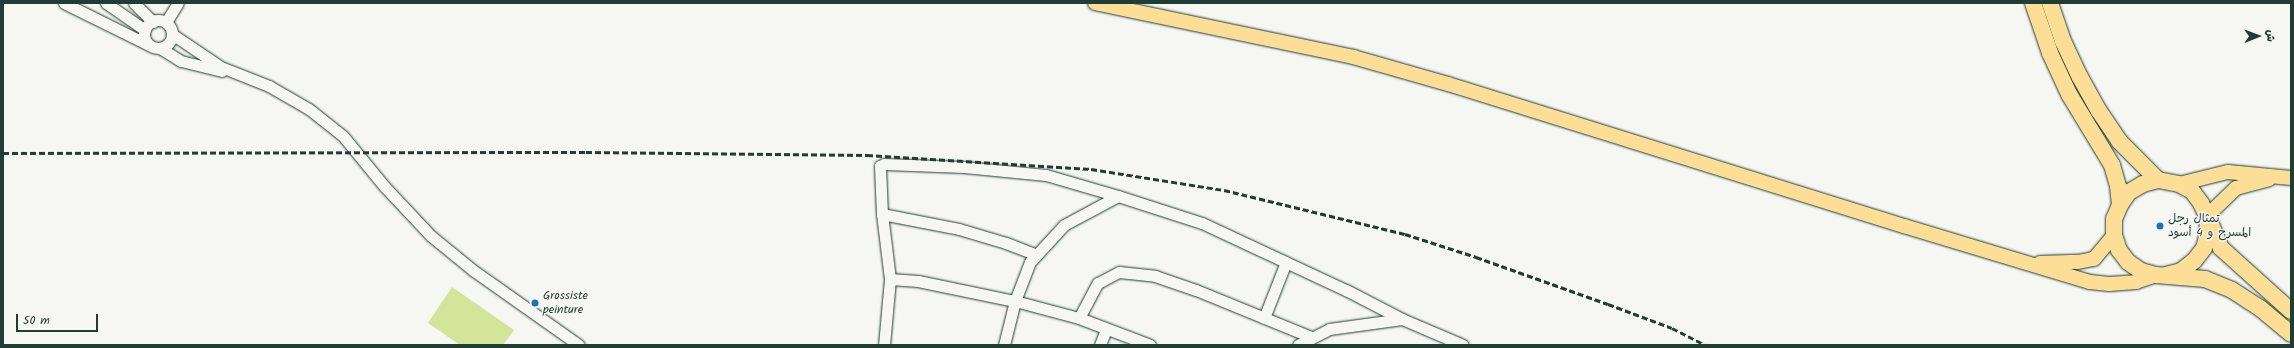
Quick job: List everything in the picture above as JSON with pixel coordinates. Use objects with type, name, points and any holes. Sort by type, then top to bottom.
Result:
[{"type":"highway","points":[[2033,3],[2050,53],[2069,94],[2112,165],[2118,186],[2120,204]]},
{"type":"highway","points":[[2050,3],[2063,41],[2099,111],[2119,141],[2158,180]]},
{"type":"highway","points":[[2291,311],[2221,248],[2201,202],[2192,191],[2179,184],[2158,180],[2143,184],[2136,188],[2130,192],[2120,204],[2114,219],[2114,235],[2119,250],[2128,262],[2141,271],[2161,275],[2205,279],[2232,290],[2260,308],[2291,334]]},
{"type":"highway","points":[[2161,275],[2181,271],[2198,257],[2204,248],[2208,233],[2207,216]]},
{"type":"main road","points":[[1095,3],[1360,59],[1448,84],[2027,264],[2090,282],[2109,284],[2136,282],[2161,275]]},
{"type":"main road","points":[[2179,184],[2228,172],[2275,178],[2291,178]]},
{"type":"main road","points":[[2207,216],[2236,188],[2275,178]]},
{"type":"main road","points":[[2027,264],[2078,262],[2094,259],[2114,235]]},
{"type":"street","points":[[64,3],[154,47],[181,62],[240,73]]},
{"type":"street","points":[[106,3],[149,26],[166,22],[178,3]]},
{"type":"street","points":[[134,3],[149,26],[146,41],[154,47]]},
{"type":"street","points":[[167,3],[166,22],[172,34],[221,66],[270,86],[310,109],[343,136],[384,186],[431,236],[474,271],[579,345]]},
{"type":"street","points":[[154,47],[169,42],[172,34]]},
{"type":"street","points":[[884,345],[890,279],[882,214],[879,170],[884,164],[964,167],[1046,175],[1118,196],[1202,223],[1402,319],[1463,345]]},
{"type":"street","points":[[1004,345],[1015,301],[1030,262],[1064,225],[1118,196]]},
{"type":"street","points":[[882,214],[959,229],[1006,243],[1037,255]]},
{"type":"street","points":[[1264,318],[1286,262]]},
{"type":"street","points":[[1079,318],[1098,283],[1119,272],[1155,276],[1311,337]]},
{"type":"street","points":[[890,279],[918,281],[1015,301],[1079,318],[1150,345]]},
{"type":"street","points":[[1298,345],[1311,337],[1329,330],[1402,319]]},
{"type":"street","points":[[1100,345],[1106,329]]},
{"type":"green space","points":[[452,287],[514,330],[503,345],[460,345],[428,323]]},
{"type":"railway","points":[[3,153],[586,152],[867,155],[1091,169],[1224,190],[1405,234],[1476,257],[1608,304],[1672,328],[1706,345]]},
{"type":"place","name":"تمثال رجل المسرح و 4 أسود","points":[[2160,226]]},
{"type":"place","name":"Grossiste peinture","points":[[535,303]]}]
